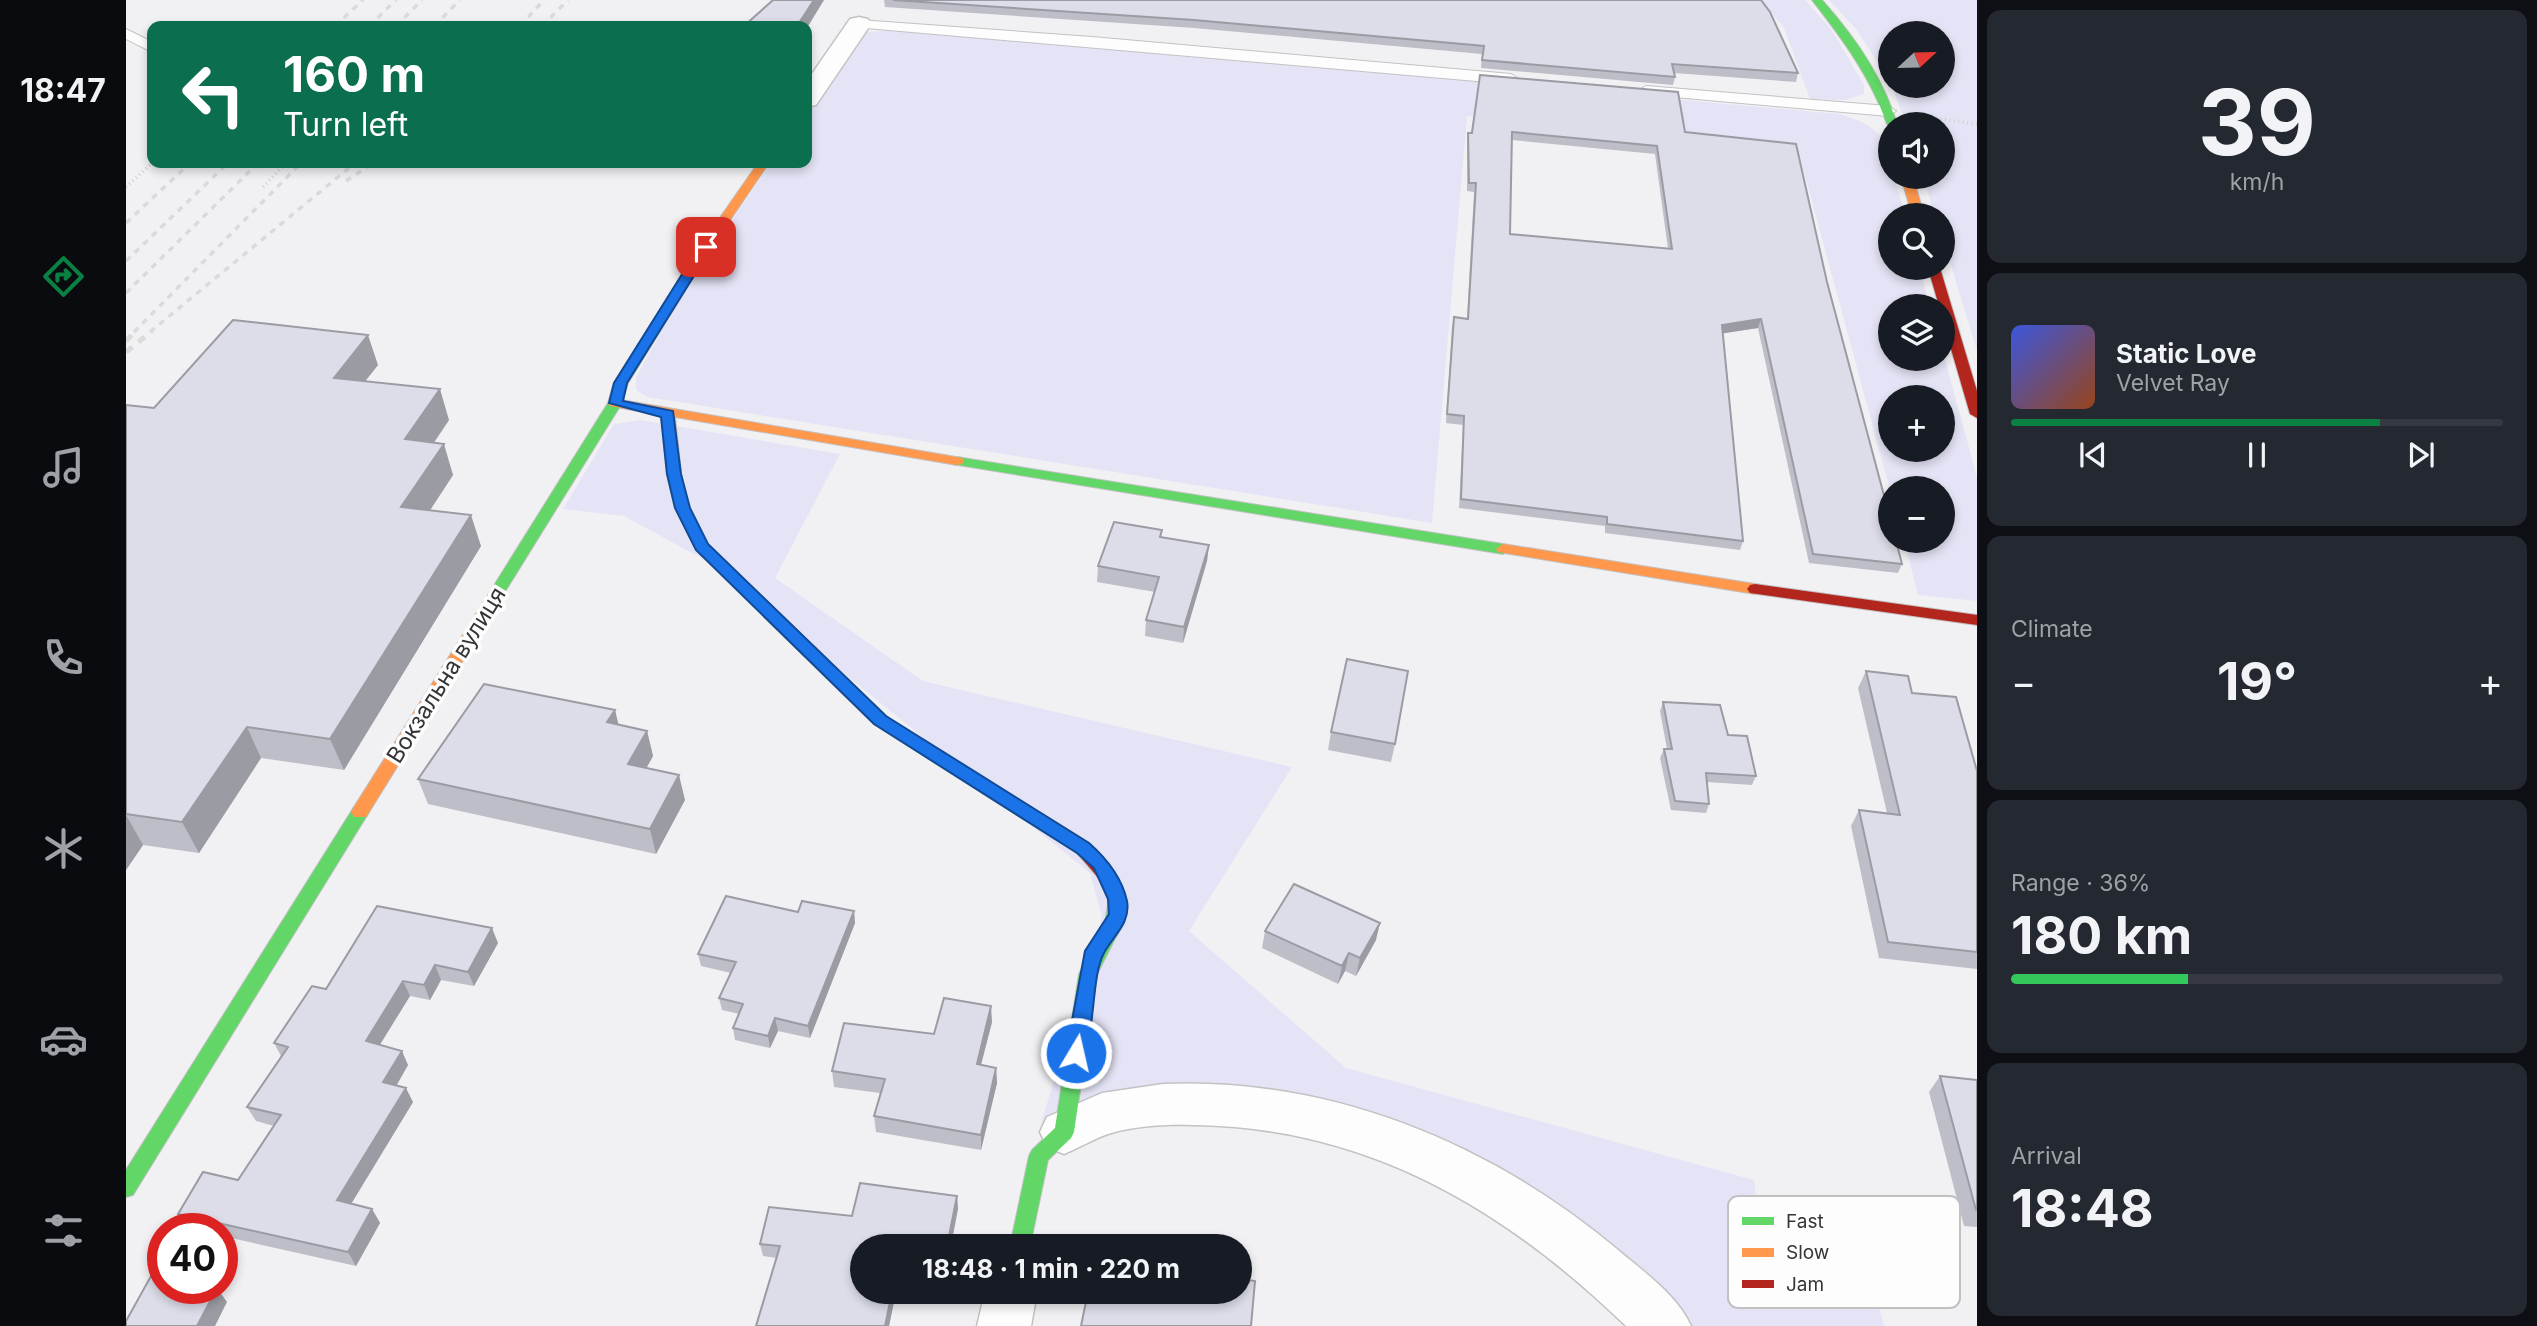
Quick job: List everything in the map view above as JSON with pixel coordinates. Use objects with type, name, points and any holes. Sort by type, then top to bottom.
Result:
[{"type":"street","points":[[1817,0],[1850,38],[1878,84],[1888,112]]},
{"type":"street","points":[[812,92],[859,24]]},
{"type":"street","name":"Вокзальна вулиця","points":[[126,1188],[615,403],[621,383],[677,289],[760,168]]},
{"type":"street","points":[[1938,280],[1977,414]]},
{"type":"street","points":[[615,403],[668,414],[1779,593],[1977,620]]},
{"type":"street","points":[[668,414],[674,474],[682,508],[695,537],[709,555],[880,720],[1083,848],[1101,864],[1117,899],[1118,914],[1109,934],[1094,951],[1088,974],[1063,1132]]},
{"type":"street","points":[[1023,1234],[1039,1156],[1063,1132],[1102,1114],[1183,1103],[1268,1106],[1345,1122],[1408,1144],[1502,1199],[1586,1255],[1664,1326]]},
{"type":"street","points":[[1004,1326],[1009,1304]]},
{"type":"lane","points":[[859,24],[1092,41],[1533,81]]},
{"type":"lane","points":[[126,33],[147,45]]},
{"type":"lane","points":[[1629,89],[1878,117]]},
{"type":"path","points":[[1955,122],[1977,124]]},
{"type":"path","points":[[126,187],[147,168]]},
{"type":"path","points":[[263,187],[281,168]]},
{"type":"shaded area","points":[[1761,0],[1805,0],[1831,29],[1864,85],[1864,94],[1845,100],[1810,99],[1784,28]]},
{"type":"shaded area","points":[[1829,0],[1977,0],[1977,351],[1955,279],[1955,203],[1931,203],[1927,189],[1955,189],[1955,112],[1902,112],[1896,98],[1955,98],[1955,21],[1878,21],[1878,63],[1856,29]]},
{"type":"shaded area","points":[[900,30],[1839,114],[1863,123],[1878,134],[1878,189],[1897,189],[1902,203],[1878,203],[1878,280],[1922,280],[1927,294],[1878,294],[1878,371],[1948,371],[1952,385],[1878,385],[1878,446],[1798,150],[1467,116],[1432,523],[647,397],[636,390],[636,377],[685,289],[768,168],[812,168],[812,102],[853,41],[866,32]]},
{"type":"shaded area","points":[[1955,396],[1977,477],[1977,601],[1918,595],[1907,553],[1955,553],[1955,476],[1886,476],[1882,462],[1955,462]]},
{"type":"shaded area","points":[[640,420],[840,454],[775,578],[923,681],[1292,767],[1189,931],[1346,1068],[1754,1180],[1756,1196],[1728,1196],[1728,1308],[1879,1308],[1884,1326],[1685,1326],[1410,1132],[1349,1106],[1268,1089],[1182,1084],[1099,1098],[1041,1124],[1102,917],[1090,873],[703,559],[624,516],[563,509],[614,424]]},
{"type":"building","points":[[773,0],[814,0],[800,21],[750,21]]},
{"type":"building","points":[[893,0],[1761,0],[1770,12],[1798,73],[1672,64],[1675,77],[1482,60],[1484,46],[1194,20]]},
{"type":"building","points":[[1480,75],[1678,92],[1685,132],[1796,144],[1827,282],[1879,476],[1878,553],[1899,553],[1902,564],[1813,554],[1761,319],[1722,325],[1743,541],[1607,524],[1607,517],[1461,499],[1464,416],[1447,414],[1454,317],[1468,319],[1476,183],[1469,183],[1468,133],[1472,133]],"holes":[[[1512,132],[1657,146],[1672,249],[1510,234]]]},
{"type":"building","points":[[233,320],[368,335],[334,378],[440,389],[405,439],[444,444],[401,507],[471,515],[330,739],[247,727],[182,822],[126,814],[126,405],[154,408]]},
{"type":"building","points":[[1114,522],[1162,530],[1160,537],[1209,545],[1184,627],[1146,620],[1159,577],[1098,566]]},
{"type":"building","points":[[1347,659],[1408,671],[1395,744],[1331,732]]},
{"type":"building","points":[[1866,671],[1908,676],[1912,693],[1956,697],[1977,771],[1977,952],[1888,942],[1859,810],[1900,815]]},
{"type":"building","points":[[484,684],[615,710],[607,722],[647,731],[628,764],[679,775],[650,829],[418,779]]},
{"type":"building","points":[[1663,702],[1720,705],[1728,735],[1747,736],[1756,776],[1706,773],[1709,804],[1675,801],[1664,749],[1672,749]]},
{"type":"building","points":[[1294,884],[1380,923],[1360,958],[1349,953],[1342,966],[1265,931]]},
{"type":"building","points":[[726,896],[798,912],[802,901],[854,911],[808,1026],[775,1018],[768,1036],[733,1028],[743,1004],[719,998],[736,962],[698,954]]},
{"type":"building","points":[[377,906],[492,928],[468,972],[435,965],[424,985],[403,981],[366,1041],[402,1051],[383,1082],[406,1088],[337,1200],[372,1209],[348,1252],[238,1227],[238,1213],[179,1213],[203,1172],[238,1180],[281,1115],[247,1107],[288,1047],[274,1043],[312,986],[326,989]]},
{"type":"building","points":[[944,998],[991,1006],[977,1064],[996,1068],[981,1135],[874,1116],[885,1079],[832,1071],[844,1023],[934,1034]]},
{"type":"building","points":[[1940,1076],[1977,1080],[1977,1210],[1976,1210]]},
{"type":"building","points":[[860,1183],[957,1196],[949,1234],[850,1234],[850,1304],[890,1304],[885,1326],[756,1326],[780,1246],[760,1244],[769,1207],[852,1216]]},
{"type":"building","points":[[1252,1281],[1255,1281],[1251,1326],[1081,1326],[1086,1304],[1252,1304]]},
{"type":"building","points":[[147,1283],[147,1304],[209,1304],[197,1326],[126,1326],[126,1321]]},
{"type":"railway","points":[[340,21],[363,0]]},
{"type":"railway","points":[[374,21],[396,0]]},
{"type":"railway","points":[[401,21],[422,0]]},
{"type":"railway","points":[[439,21],[460,0]]},
{"type":"railway","points":[[525,21],[544,0]]},
{"type":"railway","points":[[547,21],[568,0]]},
{"type":"railway","points":[[126,223],[185,168]]},
{"type":"railway","points":[[126,261],[223,168]]},
{"type":"railway","points":[[126,293],[253,168]]},
{"type":"railway","points":[[134,332],[296,168]]},
{"type":"railway","points":[[150,332],[349,168]]},
{"type":"railway","points":[[346,181],[366,168]]},
{"type":"railway","points":[[126,341],[136,331]]},
{"type":"railway","points":[[126,352],[152,331]]},
{"type":"traffic: fast","points":[[1817,0],[1862,58],[1888,112]]},
{"type":"traffic: fast","points":[[483,615],[615,403],[621,383],[707,245]]},
{"type":"traffic: fast","points":[[957,461],[1503,549]]},
{"type":"traffic: fast","points":[[126,1188],[360,812]]},
{"type":"traffic: fast","points":[[1023,1234],[1039,1156],[1064,1132],[1088,974],[1114,923],[1116,897]]},
{"type":"traffic: slow","points":[[707,245],[760,168]]},
{"type":"traffic: slow","points":[[1910,189],[1915,203]]},
{"type":"traffic: slow","points":[[615,403],[957,461]]},
{"type":"traffic: slow","points":[[668,414],[674,474],[682,508],[701,547],[880,720],[891,727]]},
{"type":"traffic: slow","points":[[1503,549],[1755,589]]},
{"type":"traffic: slow","points":[[360,812],[483,615]]},
{"type":"traffic: jam","points":[[1938,280],[1977,414]]},
{"type":"traffic: jam","points":[[1755,589],[1977,620]]},
{"type":"traffic: jam","points":[[891,727],[1083,848],[1108,877],[1116,897]]},
{"type":"route","points":[[706,247],[677,289],[621,383],[615,403],[668,414],[669,442],[682,508],[701,547],[880,720],[1083,848],[1101,864],[1117,899],[1118,914],[1109,934],[1094,951],[1076,1053]]}]
